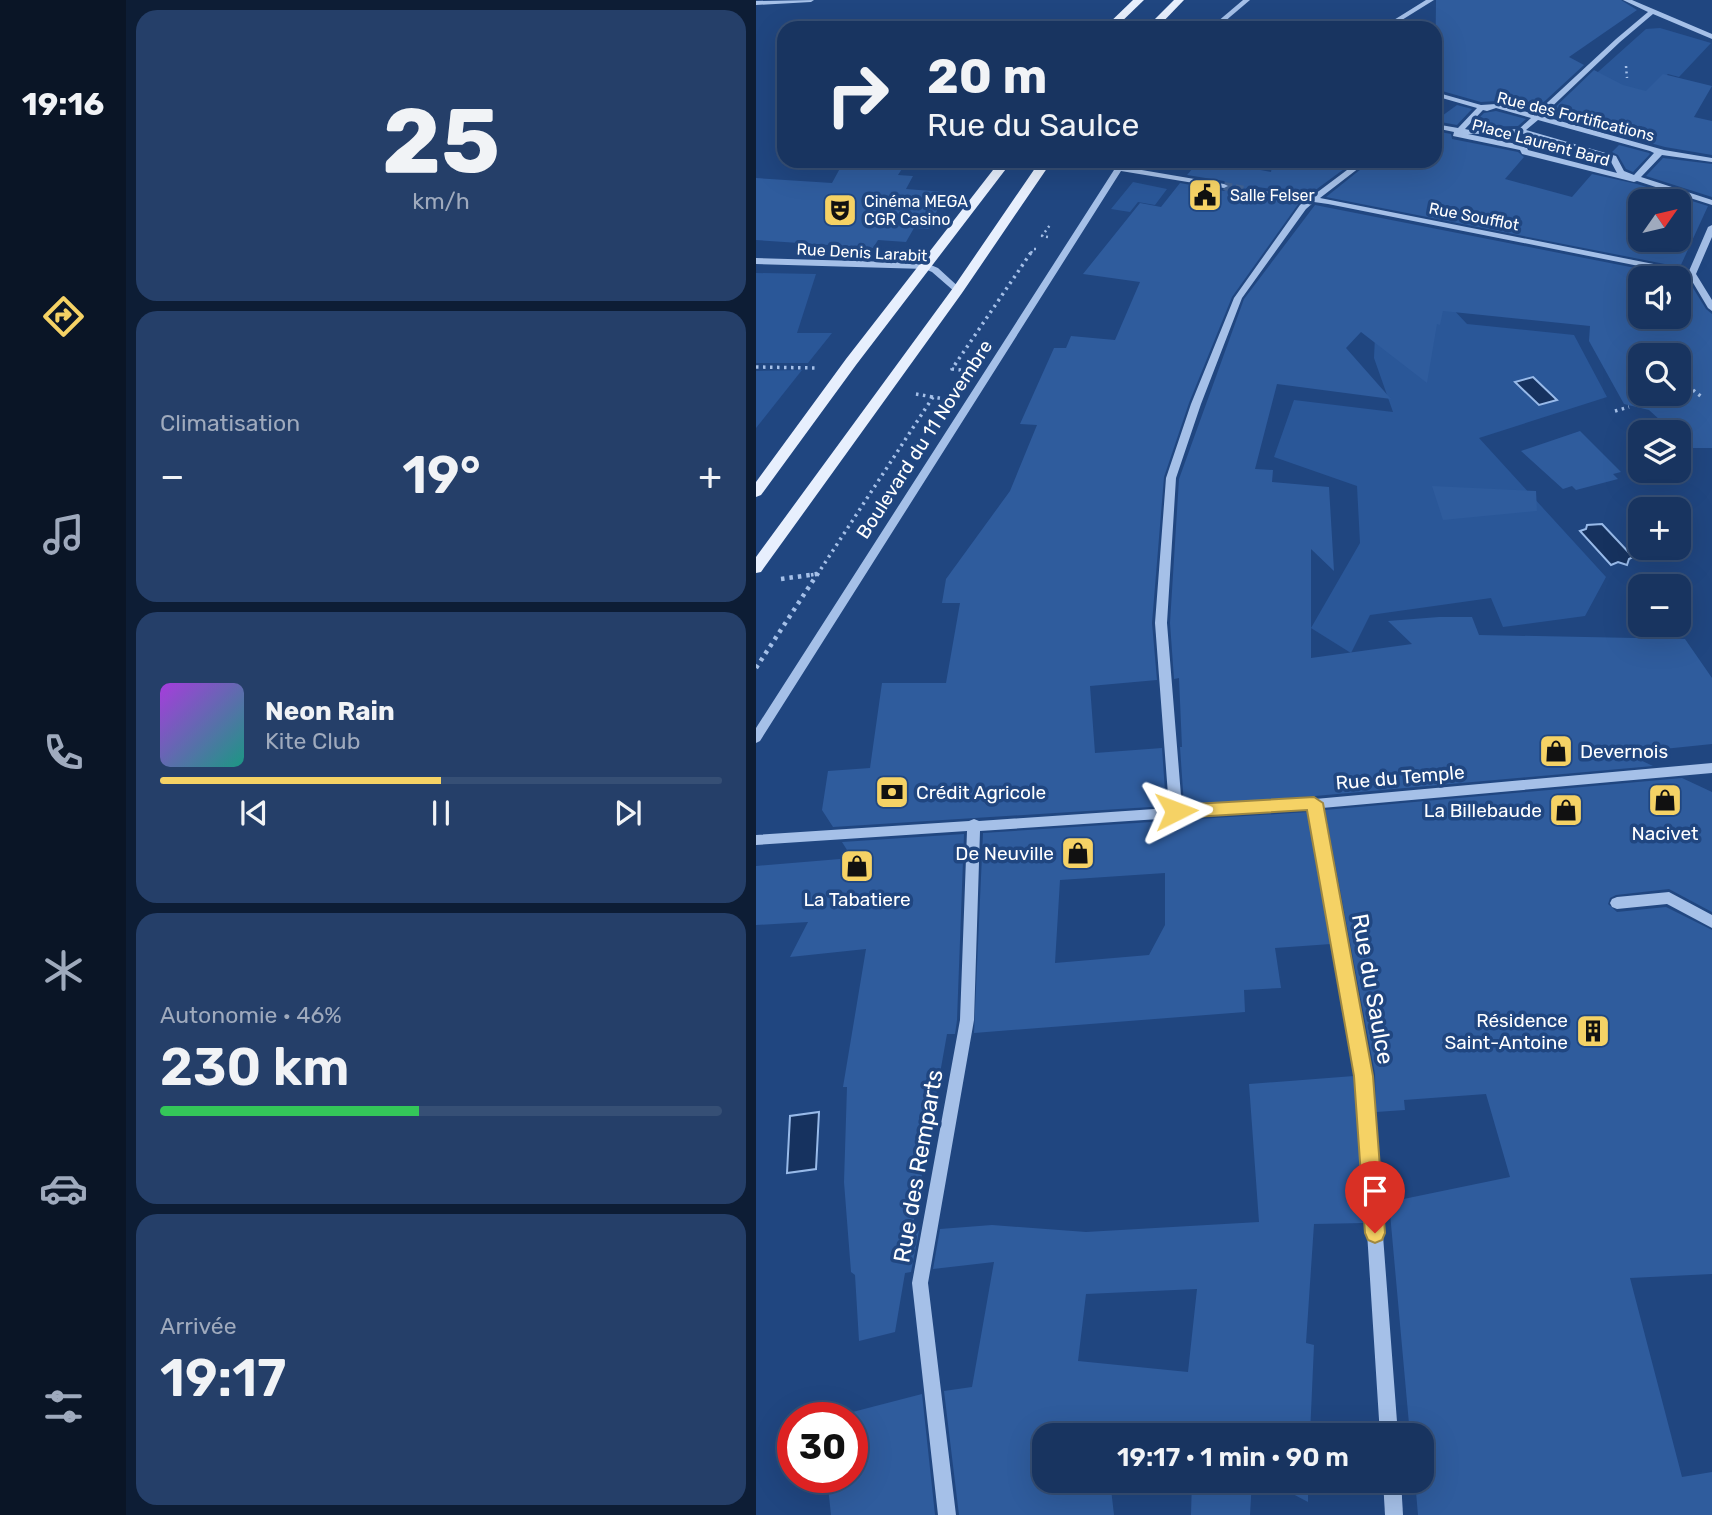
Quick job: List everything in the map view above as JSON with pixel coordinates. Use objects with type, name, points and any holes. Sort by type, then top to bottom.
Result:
[{"type":"main road","points":[[1117,21],[1139,0]]},
{"type":"main road","points":[[1158,21],[1179,0]]},
{"type":"main road","points":[[756,492],[1001,168]]},
{"type":"main road","points":[[756,568],[958,290],[1041,168]]},
{"type":"street","points":[[756,3],[811,0]]},
{"type":"street","points":[[1222,21],[1247,0]]},
{"type":"street","points":[[1396,21],[1431,0]]},
{"type":"street","points":[[1626,0],[1712,37]]},
{"type":"street","points":[[1535,119],[1593,62],[1652,12]]},
{"type":"street","points":[[1686,36],[1693,29]]},
{"type":"street","name":"Rue des Fortifications","points":[[1442,96],[1482,107]]},
{"type":"street","name":"Place Laurent Bard","points":[[1636,177],[1634,180],[1525,152],[1523,148],[1456,134],[1482,107],[1496,106],[1535,119],[1661,151]]},
{"type":"street","name":"Place Laurent Bard","points":[[1521,131],[1535,119]]},
{"type":"street","points":[[1442,127],[1474,133]]},
{"type":"street","name":"Place Laurent Bard","points":[[1474,133],[1521,131],[1613,158],[1621,173]]},
{"type":"street","points":[[1636,177],[1661,151]]},
{"type":"street","name":"Rue des Fortifications","points":[[1661,151],[1712,160]]},
{"type":"street","name":"Boulevard du 11 Novembre","points":[[756,738],[1119,168]]},
{"type":"street","points":[[1141,168],[1224,186]]},
{"type":"street","points":[[1176,811],[1161,623],[1171,478],[1196,404],[1238,298],[1309,200],[1354,168]]},
{"type":"street","points":[[1621,173],[1712,203]]},
{"type":"street","name":"Rue Soufflot","points":[[1250,191],[1692,274]]},
{"type":"street","points":[[1712,227],[1692,274],[1712,309]]},
{"type":"street","name":"Rue Denis Larabit","points":[[756,261],[926,266],[936,270],[958,290]]},
{"type":"street","name":"Rue du Temple","points":[[756,840],[1314,803],[1712,768]]},
{"type":"street","name":"Rue du Saulce","points":[[1314,803],[1364,1076],[1388,1423]]},
{"type":"street","name":"Rue des Remparts","points":[[947,1515],[920,1283],[967,1020],[974,824]]},
{"type":"street","points":[[1617,903],[1669,898],[1712,922]]},
{"type":"street","points":[[1393,1493],[1394,1515]]},
{"type":"path","points":[[1627,78],[1626,67],[1633,59]]},
{"type":"path","points":[[1050,244],[1054,238],[1042,236],[1057,215]]},
{"type":"path","points":[[1020,247],[1045,251]]},
{"type":"path","points":[[968,372],[952,369],[1033,249]]},
{"type":"path","points":[[756,367],[797,367]]},
{"type":"path","points":[[1693,390],[1703,398]]},
{"type":"path","points":[[756,668],[933,397],[950,400]]},
{"type":"path","points":[[1615,411],[1629,407]]},
{"type":"path","points":[[786,580],[818,573]]},
{"type":"shaded area","points":[[1660,28],[1711,43],[1679,77],[1668,74],[1644,94],[1589,80],[1646,29]]},
{"type":"shaded area","points":[[1133,182],[1167,189],[1155,205],[1138,202],[1130,212],[1111,209]]},
{"type":"shaded area","points":[[756,273],[816,274],[797,333],[832,333],[808,363],[756,363]]},
{"type":"shaded area","points":[[1435,290],[1467,324],[1574,335],[1607,397],[1479,438],[1606,577],[1585,616],[1503,627],[1491,598],[1370,615],[1351,653],[1311,628],[1360,543],[1357,486],[1274,457],[1294,400],[1393,412],[1374,358],[1376,314]]},
{"type":"shaded area","points":[[802,370],[756,428],[756,371]]},
{"type":"shaded area","points":[[1533,377],[1557,400],[1539,405],[1515,382]]},
{"type":"shaded area","points":[[1602,524],[1628,552],[1627,565],[1618,562],[1611,565],[1580,531],[1586,529],[1587,525]]},
{"type":"shaded area","points":[[819,1112],[816,1169],[787,1173],[790,1116]]},
{"type":"building","points":[[1436,0],[1621,0],[1637,10],[1569,57],[1584,65],[1534,111],[1497,101],[1481,102],[1442,91],[1442,21],[1436,21]]},
{"type":"building","points":[[1594,70],[1623,85],[1646,91],[1663,74],[1712,86],[1694,117],[1712,121],[1712,155],[1665,147],[1547,115]]},
{"type":"building","points":[[1457,105],[1472,109],[1457,125],[1442,122],[1442,116]]},
{"type":"building","points":[[1496,111],[1526,119],[1518,126],[1470,127],[1484,113]]},
{"type":"building","points":[[1442,132],[1451,134],[1452,139],[1518,152],[1524,157],[1505,179],[1572,197],[1592,174],[1653,189],[1628,189],[1628,252],[1687,252],[1680,266],[1326,197],[1362,168],[1442,168]]},
{"type":"building","points":[[1619,145],[1650,154],[1633,172],[1626,169],[1618,155],[1612,152]]},
{"type":"building","points":[[1663,158],[1712,164],[1712,197],[1691,189],[1646,176]]},
{"type":"building","name":"Cinéma MEGA CGR Casino","points":[[840,168],[902,168],[898,175],[913,176],[906,189],[945,192],[929,229],[914,228],[906,242],[878,240],[873,248],[756,240],[756,178],[832,183]]},
{"type":"building","points":[[1193,168],[1250,168],[1271,172],[1272,168],[1345,168],[1310,194],[1250,186],[1244,190],[1250,196],[1299,203],[1232,297],[1189,403],[1164,477],[1152,623],[1157,680],[1090,686],[1095,753],[1162,748],[1166,806],[833,827],[822,810],[828,771],[870,768],[882,683],[946,683],[960,603],[942,603],[946,579],[1010,491],[1037,425],[1020,424],[1054,348],[1066,348],[1071,336],[1115,340],[1140,282],[1083,274],[1140,203],[1161,207],[1180,183],[1224,191],[1230,187],[1224,181],[1187,175]]},
{"type":"building","points":[[1691,201],[1708,206],[1691,243]]},
{"type":"building","points":[[1315,205],[1628,267],[1628,329],[1691,329],[1691,285],[1712,314],[1712,448],[1691,448],[1691,420],[1660,420],[1649,410],[1632,406],[1691,406],[1691,343],[1628,343],[1628,405],[1624,404],[1589,341],[1590,326],[1443,311],[1440,325],[1437,324],[1427,383],[1361,332],[1346,348],[1391,399],[1277,384],[1255,469],[1273,470],[1272,482],[1329,487],[1334,571],[1311,549],[1311,658],[1412,644],[1388,621],[1439,617],[1472,617],[1479,635],[1685,639],[1712,678],[1712,744],[1625,753],[1653,766],[1184,805],[1179,678],[1174,679],[1170,623],[1179,479],[1244,299]]},
{"type":"building","points":[[1580,431],[1621,472],[1613,474],[1618,479],[1576,490],[1572,486],[1563,489],[1521,451]]},
{"type":"building","points":[[1432,486],[1536,491],[1537,511],[1443,520]]},
{"type":"building","points":[[1682,778],[1712,792],[1712,912],[1669,889],[1616,895],[1610,898],[1608,904],[1617,912],[1666,907],[1712,930],[1712,1274],[1630,1278],[1682,1477],[1712,1472],[1712,1515],[1418,1515],[1416,1493],[1434,1493],[1434,1423],[1409,1423],[1389,1202],[1510,1177],[1486,1094],[1404,1100],[1405,1110],[1376,1112],[1375,1074],[1325,810]]},
{"type":"building","points":[[1308,812],[1331,944],[1275,948],[1281,988],[1244,990],[1245,1012],[974,1033],[983,833]],"holes":[[[1165,873],[1165,925],[1149,955],[1055,963],[1060,880]]]},
{"type":"building","points":[[964,834],[957,1020],[955,1034],[947,1034],[912,1231],[919,1231],[911,1272],[905,1273],[895,1332],[859,1341],[855,1275],[851,1272],[844,1182],[847,1087],[843,1087],[866,949],[790,957],[808,922],[756,925],[756,866],[852,858],[842,842]]},
{"type":"building","points":[[1354,1076],[1364,1223],[1314,1224],[1306,1343],[1314,1345],[1311,1423],[1032,1423],[1032,1493],[1111,1493],[1114,1515],[959,1515],[944,1391],[972,1387],[994,1262],[933,1269],[940,1229],[992,1225],[1086,1232],[1259,1222],[1249,1084]],"holes":[[[1197,1289],[1188,1372],[1078,1361],[1086,1294]]]},
{"type":"building","points":[[922,1394],[935,1515],[831,1515],[829,1493],[868,1493],[868,1408]]},
{"type":"building","points":[[1192,1493],[1251,1493],[1250,1515],[1191,1515]]},
{"type":"building","points":[[1291,1493],[1308,1493],[1308,1502]]},
{"type":"tunnel","points":[[1224,186],[1250,191]]},
{"type":"place","name":"Salle Felser","points":[[1205,195]]},
{"type":"place","name":"Cinéma MEGA CGR Casino","points":[[840,210]]},
{"type":"place","name":"Devernois","points":[[1556,751]]},
{"type":"place","name":"Crédit Agricole","points":[[892,792]]},
{"type":"place","name":"Nacivet","points":[[1665,800]]},
{"type":"place","name":"La Billebaude","points":[[1566,810]]},
{"type":"place","name":"De Neuville","points":[[1078,853]]},
{"type":"place","name":"La Tabatiere","points":[[857,866]]},
{"type":"place","name":"Résidence Saint-Antoine","points":[[1593,1031]]},
{"type":"route","points":[[1176,811],[1314,803],[1364,1076],[1375,1233]]}]
